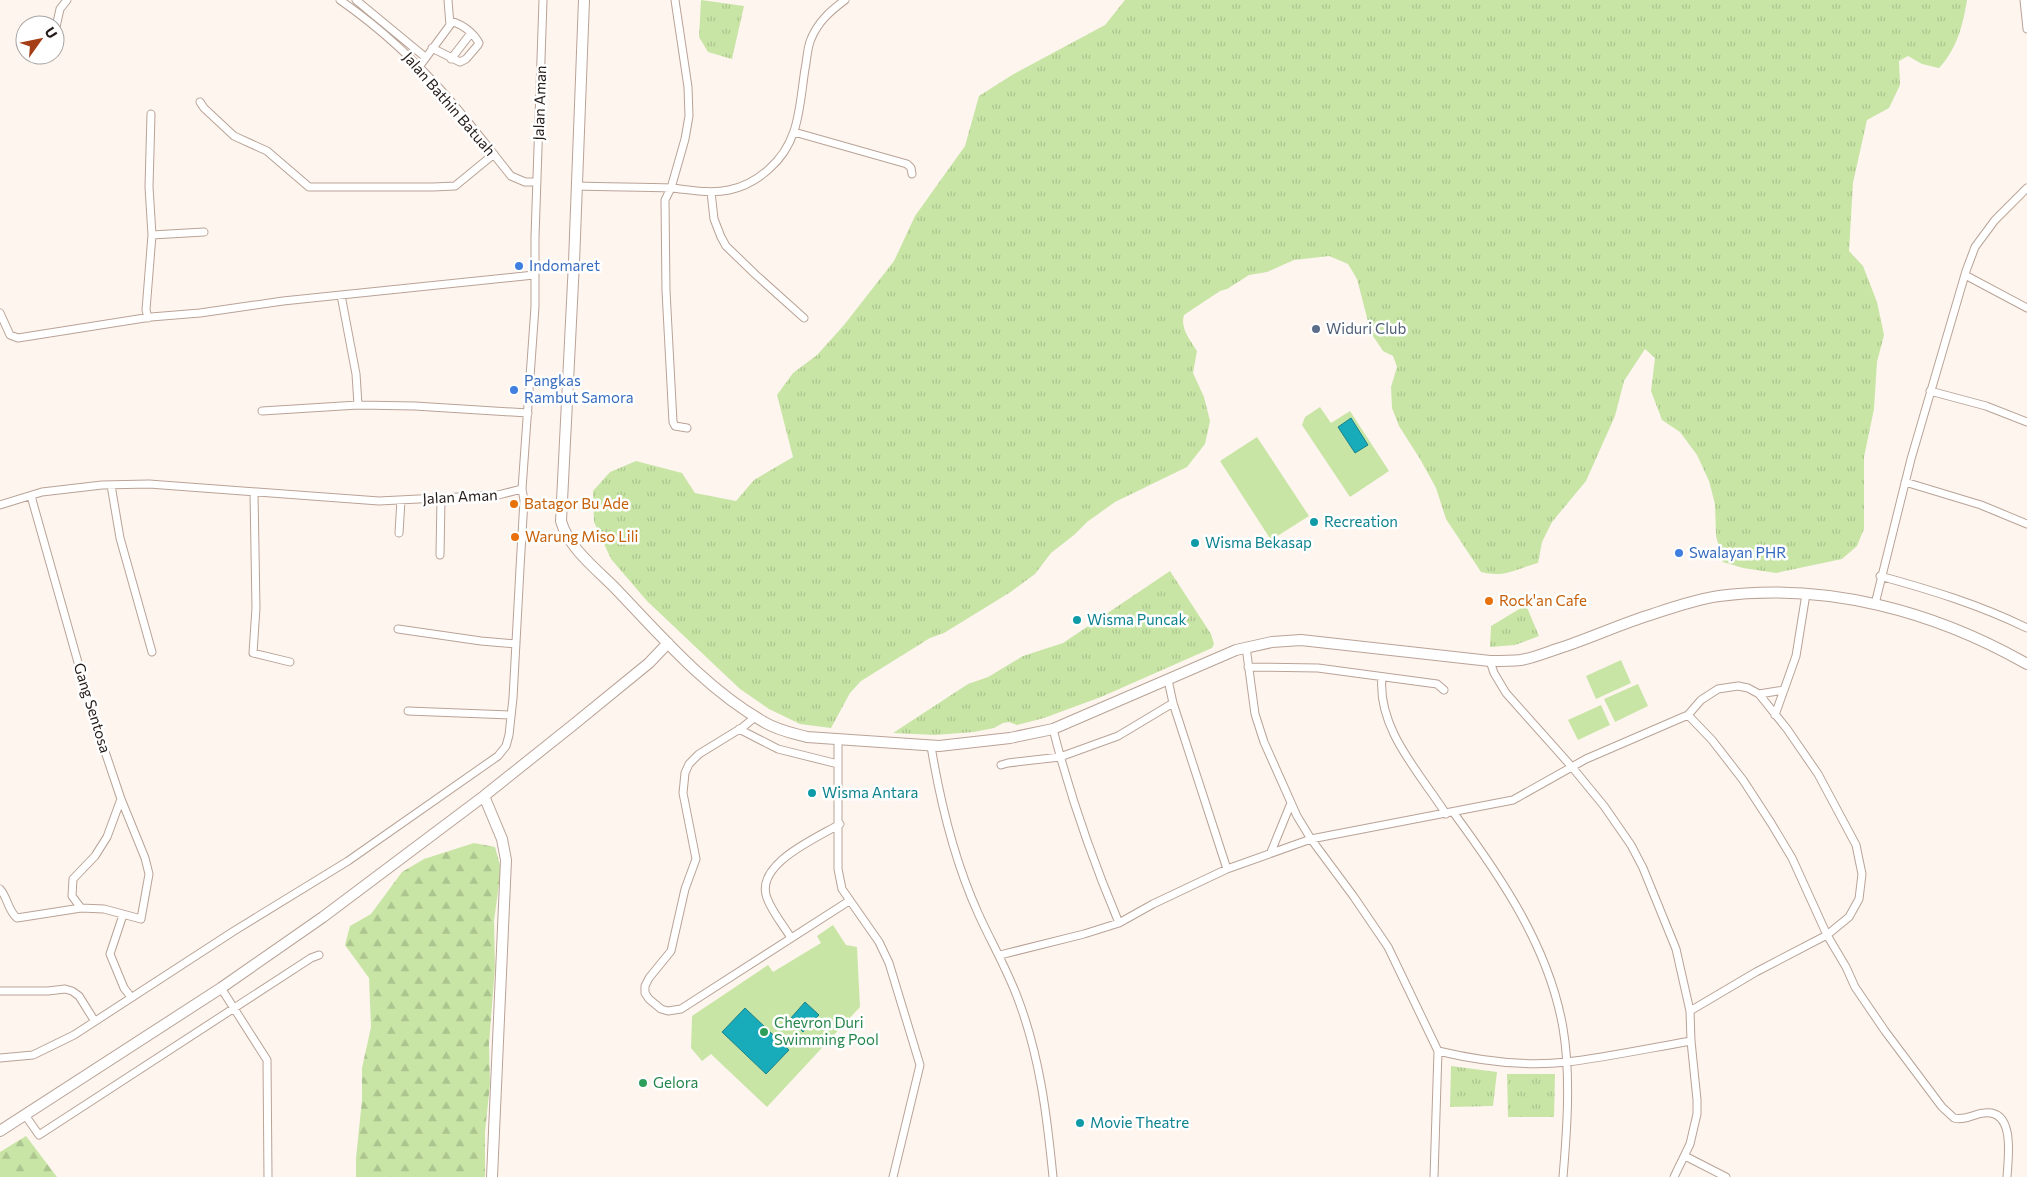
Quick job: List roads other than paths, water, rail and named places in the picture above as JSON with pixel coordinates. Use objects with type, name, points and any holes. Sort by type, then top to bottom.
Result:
[{"type":"street","points":[[59,15],[66,0]]},
{"type":"street","name":"Jalan Bathin Batuah","points":[[340,0],[368,20],[419,67],[449,99],[512,176],[525,182],[537,182]]},
{"type":"street","points":[[356,0],[425,57]]},
{"type":"street","name":"Jalan Aman","points":[[0,505],[60,489],[111,485],[150,484],[379,501],[498,496],[522,489],[535,307],[534,275],[543,0]]},
{"type":"street","points":[[584,0],[561,521],[566,535],[583,555],[668,644],[710,683],[755,716],[787,732],[807,737],[931,746],[1010,738],[1053,729],[1232,651],[1246,647],[1279,641],[1301,640],[1490,661],[1520,660],[1539,655],[1641,618],[1716,596],[1789,592],[1857,600],[1895,609],[1961,630],[2027,664]]},
{"type":"street","points":[[675,0],[688,87],[689,116],[685,139],[671,188],[665,200],[665,246],[673,422],[675,426],[687,428]]},
{"type":"street","points":[[577,186],[671,188],[711,192],[729,190],[760,177],[778,162],[788,149],[798,116],[810,41],[818,25],[828,13],[845,0]]},
{"type":"street","points":[[2024,0],[2027,29]]},
{"type":"street","points":[[419,67],[450,27],[450,2]]},
{"type":"street","points":[[432,48],[460,62],[478,45],[478,41],[471,33],[461,25],[451,21]]},
{"type":"street","points":[[451,58],[471,33]]},
{"type":"street","points":[[200,102],[234,136],[266,151],[309,187],[455,186],[494,154]]},
{"type":"street","points":[[148,318],[146,310],[152,235],[149,186],[151,114]]},
{"type":"street","points":[[794,132],[907,164],[911,168],[912,174]]},
{"type":"street","points":[[1875,604],[1880,576],[1930,392],[1975,246],[1995,220],[2027,188]]},
{"type":"street","points":[[711,192],[714,219],[726,246],[804,318]]},
{"type":"street","points":[[152,235],[204,232]]},
{"type":"street","points":[[0,313],[10,336],[14,338],[148,318],[534,275]]},
{"type":"street","points":[[1965,275],[2027,308]]},
{"type":"street","points":[[341,295],[356,374],[358,405]]},
{"type":"street","points":[[1930,392],[1986,406],[2027,422]]},
{"type":"street","points":[[262,411],[358,405],[415,406],[528,413]]},
{"type":"street","points":[[1905,482],[1981,505],[2027,524]]},
{"type":"street","points":[[111,485],[120,538],[152,652]]},
{"type":"street","points":[[0,1058],[33,1055],[74,1035],[94,1020],[276,904],[348,861],[498,756],[506,746],[511,716],[524,500],[522,489]]},
{"type":"street","points":[[254,493],[256,608],[253,653],[290,662]]},
{"type":"street","name":"Gang Sentosa","points":[[31,496],[94,719],[122,799],[140,843],[149,874],[141,919],[123,915]]},
{"type":"street","points":[[440,555],[441,498]]},
{"type":"street","points":[[399,533],[401,500]]},
{"type":"street","points":[[1880,576],[1972,603],[2027,628]]},
{"type":"street","points":[[1776,714],[1796,656],[1806,594]]},
{"type":"street","points":[[398,629],[516,644]]},
{"type":"street","points":[[0,1131],[221,988],[323,917],[484,796],[573,726],[668,644]]},
{"type":"street","points":[[1246,647],[1255,714],[1264,742],[1302,827],[1388,947],[1438,1051],[1434,1177]]},
{"type":"street","points":[[1490,661],[1494,673],[1506,693],[1572,767],[1604,806],[1631,845],[1643,868],[1676,949],[1690,1011],[1697,1114],[1685,1156],[1674,1177]]},
{"type":"street","points":[[1248,667],[1318,668],[1382,678],[1403,678],[1437,684],[1444,690]]},
{"type":"street","points":[[1382,678],[1381,690],[1388,716],[1406,757],[1494,869],[1514,901],[1555,991],[1563,1029],[1566,1062],[1563,1177]]},
{"type":"street","points":[[1168,680],[1173,703],[1227,868]]},
{"type":"street","points":[[1000,955],[1084,934],[1119,922],[1227,868],[1311,839],[1513,800],[1572,767],[1688,715],[1701,700],[1718,689],[1738,686],[1748,688],[1759,694],[1776,714],[1818,774],[1856,845],[1862,874],[1859,899],[1849,917],[1827,935],[1756,972],[1690,1011]]},
{"type":"street","points":[[1759,694],[1784,690]]},
{"type":"street","points":[[1001,765],[1008,762],[1060,757],[1118,736],[1173,703]]},
{"type":"street","points":[[408,711],[511,716]]},
{"type":"street","points":[[1688,715],[1712,740],[1743,780],[1772,824],[1792,858],[1827,935],[1846,967],[1855,987],[1885,1031],[1947,1113],[1959,1119],[1989,1113],[2002,1120],[2007,1127],[2010,1151],[2007,1177]]},
{"type":"street","points":[[755,716],[739,729],[699,754],[689,764],[685,773],[683,794],[696,859],[686,889],[671,951],[649,978],[645,986],[645,993],[661,1009],[668,1012],[681,1010],[849,901]]},
{"type":"street","points":[[739,729],[778,749],[838,764]]},
{"type":"street","points":[[1053,729],[1081,827],[1119,922]]},
{"type":"street","points":[[838,740],[840,824],[838,869],[842,888],[849,901],[879,942],[886,956],[920,1065],[893,1177]]},
{"type":"street","points":[[931,746],[947,821],[964,874],[978,913],[1000,955],[1019,999],[1035,1053],[1044,1093],[1053,1177]]},
{"type":"street","points":[[484,796],[502,839],[506,860],[492,1177]]},
{"type":"street","points":[[81,908],[72,896],[73,879],[95,856],[107,837],[122,799]]},
{"type":"street","points":[[1271,852],[1291,803]]},
{"type":"street","points":[[792,938],[767,898],[766,885],[768,878],[772,869],[780,860],[840,824]]},
{"type":"street","points":[[0,889],[17,918],[81,908],[104,909],[123,915],[110,954],[124,988],[131,997]]},
{"type":"street","points":[[25,1115],[39,1135],[311,958],[319,955]]},
{"type":"street","points":[[221,988],[267,1060],[268,1177]]},
{"type":"street","points":[[0,991],[65,989],[72,991],[79,996],[94,1020]]},
{"type":"street","points":[[1438,1051],[1474,1059],[1502,1062],[1566,1062],[1691,1041]]},
{"type":"street","points":[[1685,1156],[1726,1177]]},
{"type":"water","points":[[1351,418],[1368,445],[1355,453],[1338,427]]},
{"type":"water","points":[[805,1002],[819,1015],[803,1032],[790,1019]]},
{"type":"water","points":[[745,1008],[789,1050],[766,1074],[722,1032]]},
{"type":"place","name":"Indomaret","points":[[519,266]]},
{"type":"place","name":"Widuri Club","points":[[1316,329]]},
{"type":"place","name":"Pangkas Rambut Samora","points":[[514,390]]},
{"type":"place","name":"Batagor Bu Ade","points":[[514,504]]},
{"type":"place","name":"Recreation","points":[[1314,522]]},
{"type":"place","name":"Warung Miso Lili","points":[[515,537]]},
{"type":"place","name":"Wisma Bekasap","points":[[1195,543]]},
{"type":"place","name":"Swalayan PHR","points":[[1679,553]]},
{"type":"place","name":"Rock'an Cafe","points":[[1489,601]]},
{"type":"place","name":"Wisma Puncak","points":[[1077,620]]},
{"type":"place","name":"Wisma Antara","points":[[812,793]]},
{"type":"place","name":"Chevron Duri Swimming Pool","points":[[764,1032]]},
{"type":"place","name":"Gelora","points":[[643,1083]]},
{"type":"place","name":"Movie Theatre","points":[[1080,1123]]}]
